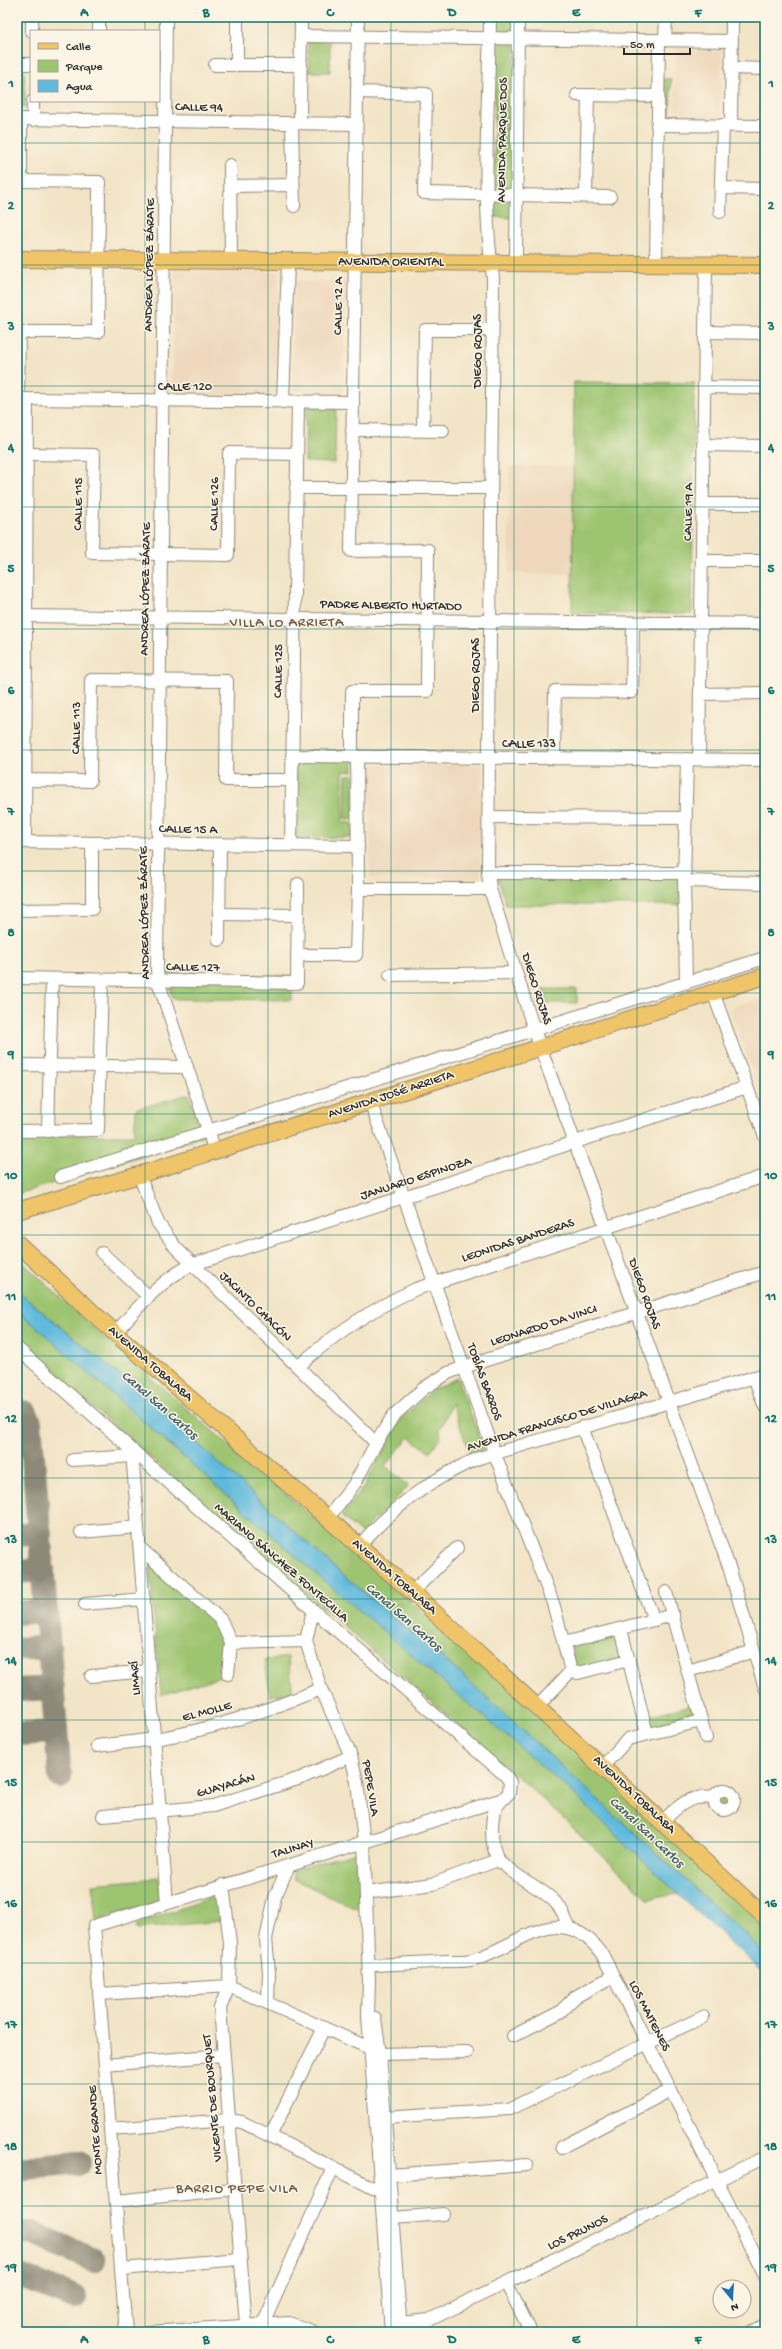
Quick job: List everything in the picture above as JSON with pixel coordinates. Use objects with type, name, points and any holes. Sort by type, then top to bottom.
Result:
[{"type":"main road","name":"AVENIDA ORIENTAL","points":[[17,259],[765,266]]},
{"type":"main road","name":"AVENIDA JOSÉ ARRIETA","points":[[17,1211],[139,1175],[765,976]]},
{"type":"main road","name":"AVENIDA TOBALABA","points":[[17,1243],[115,1333],[412,1592],[603,1766],[765,1917]]},
{"type":"street","points":[[32,17],[32,30]]},
{"type":"street","points":[[99,17],[99,30]]},
{"type":"street","name":"ANDREA LÓPEZ ZÁRATE","points":[[166,17],[158,981],[215,1151]]},
{"type":"street","points":[[236,65],[237,17]]},
{"type":"street","points":[[294,206],[292,185],[300,66],[301,17]]},
{"type":"street","name":"CALLE 12 A","points":[[358,17],[351,551],[428,550],[428,621]]},
{"type":"street","name":"AVENIDA PARQUE DOS","points":[[490,17],[488,193],[490,263]]},
{"type":"street","name":"AVENIDA PARQUE DOS","points":[[516,263],[518,17]]},
{"type":"street","points":[[656,264],[657,96],[662,40],[666,17]]},
{"type":"street","points":[[720,212],[731,68],[732,17]]},
{"type":"street","points":[[301,36],[732,41]]},
{"type":"street","points":[[17,64],[30,64]]},
{"type":"street","points":[[216,65],[300,66]]},
{"type":"street","points":[[731,68],[765,69]]},
{"type":"street","points":[[357,92],[426,94],[424,193],[488,193],[610,197]]},
{"type":"street","points":[[586,196],[582,95],[657,96]]},
{"type":"street","points":[[21,842],[26,780],[21,752],[22,486],[27,454],[21,399],[19,332],[98,332],[99,182],[21,181],[24,119],[32,102]]},
{"type":"street","name":"CALLE 94","points":[[24,119],[356,124]]},
{"type":"street","points":[[657,125],[765,126]]},
{"type":"street","points":[[230,165],[232,186],[230,262]]},
{"type":"street","points":[[232,186],[292,185]]},
{"type":"street","points":[[722,188],[765,189]]},
{"type":"street","points":[[283,402],[288,262]]},
{"type":"street","name":"DIEGO ROJAS","points":[[490,263],[492,278],[490,758],[488,873],[490,889],[534,1030],[728,1567],[765,1688]]},
{"type":"street","name":"CALLE 19 A","points":[[699,759],[706,265]]},
{"type":"street","points":[[424,430],[425,330],[492,330]]},
{"type":"street","points":[[705,332],[765,333]]},
{"type":"street","points":[[704,387],[765,388]]},
{"type":"street","name":"CALLE 120","points":[[21,399],[353,402]]},
{"type":"street","name":"CALLE 125","points":[[290,845],[298,402]]},
{"type":"street","points":[[352,430],[443,431]]},
{"type":"street","points":[[703,445],[765,446]]},
{"type":"street","name":"CALLE 126","points":[[161,554],[228,555],[230,453],[297,454]]},
{"type":"street","name":"CALLE 115","points":[[27,454],[94,455],[92,553],[161,554]]},
{"type":"street","points":[[296,488],[490,488]]},
{"type":"street","points":[[703,504],[765,504]]},
{"type":"street","points":[[702,561],[765,561]]},
{"type":"street","name":"PADRE ALBERTO HURTADO","points":[[22,616],[765,624]]},
{"type":"street","points":[[298,884],[297,955],[356,955],[358,846],[352,691],[427,691],[428,621]]},
{"type":"street","points":[[554,758],[555,691],[632,692],[633,623]]},
{"type":"street","name":"CALLE 113","points":[[26,780],[90,781],[91,680],[160,680]]},
{"type":"street","points":[[160,680],[227,681],[226,780],[292,780]]},
{"type":"street","points":[[700,694],[765,693]]},
{"type":"street","name":"CALLE 133","points":[[292,756],[765,760]]},
{"type":"street","points":[[686,977],[684,877],[687,759]]},
{"type":"street","points":[[489,817],[686,818]]},
{"type":"street","name":"CALLE 15 A","points":[[21,842],[358,846]]},
{"type":"street","points":[[17,910],[92,909],[92,843]]},
{"type":"street","points":[[219,940],[220,844]]},
{"type":"street","points":[[488,873],[684,877],[765,883]]},
{"type":"street","points":[[358,889],[490,889]]},
{"type":"street","points":[[219,914],[298,915]]},
{"type":"street","name":"CALLE 127","points":[[17,978],[297,983],[297,955]]},
{"type":"street","points":[[60,1176],[208,1129],[534,1030],[686,977],[765,958]]},
{"type":"street","points":[[390,975],[516,973]]},
{"type":"street","points":[[48,1131],[52,979]]},
{"type":"street","points":[[17,1131],[98,1130],[102,980]]},
{"type":"street","points":[[713,992],[747,1087],[762,1120],[765,1137]]},
{"type":"street","points":[[17,1065],[186,1067]]},
{"type":"street","name":"JANUARIO ESPINOZA","points":[[115,1333],[149,1297],[177,1273],[191,1264],[575,1144],[747,1087]]},
{"type":"street","name":"TOBÍAS BARROS","points":[[370,1101],[494,1452],[553,1603],[571,1671]]},
{"type":"street","name":"JACINTO CHACÓN","points":[[139,1175],[161,1228],[191,1264],[376,1443]]},
{"type":"street","name":"LEONIDAS BANDERAS","points":[[298,1367],[330,1340],[364,1316],[398,1297],[434,1282],[765,1176]]},
{"type":"street","points":[[102,1252],[149,1297]]},
{"type":"street","name":"LEONARDO DA VINCI","points":[[327,1519],[355,1483],[376,1443],[393,1416],[411,1398],[435,1381],[464,1367],[765,1272]]},
{"type":"street","name":"MARIANO SÁNCHEZ FONTECILLA","points":[[17,1348],[132,1454],[506,1776],[510,1782],[510,1789],[500,1800]]},
{"type":"street","points":[[760,1375],[765,1407]]},
{"type":"street","name":"AVENIDA FRANCISCO DE VILLAGRA","points":[[359,1546],[387,1516],[415,1494],[452,1470],[494,1452],[760,1375]]},
{"type":"street","points":[[582,1427],[654,1620]]},
{"type":"street","points":[[73,1460],[132,1454]]},
{"type":"street","name":"LIMARÍ","points":[[132,1454],[167,1903]]},
{"type":"street","points":[[81,1532],[138,1528]]},
{"type":"street","points":[[140,1548],[221,1620],[230,1643],[228,1674]]},
{"type":"street","points":[[412,1592],[457,1548]]},
{"type":"street","points":[[666,1592],[706,1738]]},
{"type":"street","points":[[85,1604],[144,1600]]},
{"type":"street","points":[[230,1643],[306,1641],[314,1610]]},
{"type":"street","points":[[564,1643],[673,1615]]},
{"type":"street","points":[[621,1628],[647,1734]]},
{"type":"street","name":"PEPE VILA","points":[[306,1641],[322,1689],[351,1756],[357,1782],[364,1842],[369,1965],[368,2016],[370,2047],[389,2175],[386,2192],[393,2218],[394,2302],[391,2332]]},
{"type":"street","points":[[688,1671],[754,1651]]},
{"type":"street","points":[[537,1707],[571,1671],[578,1673],[629,1660]]},
{"type":"street","points":[[91,1676],[149,1671]]},
{"type":"street","name":"EL MOLLE","points":[[97,1746],[155,1739],[227,1722],[322,1689]]},
{"type":"street","points":[[603,1766],[628,1739],[701,1721]]},
{"type":"street","name":"GUAYACÁN","points":[[103,1816],[160,1812],[218,1805],[301,1778],[351,1756]]},
{"type":"street","points":[[662,1821],[690,1798],[696,1796],[714,1798]]},
{"type":"street","points":[[369,1965],[475,1960],[527,1934],[548,1928],[567,1927],[566,1916],[557,1902],[520,1878],[498,1860],[492,1840],[492,1814],[500,1800]]},
{"type":"street","name":"TALINAY","points":[[94,1926],[500,1800]]},
{"type":"street","points":[[366,1893],[433,1884],[498,1860]]},
{"type":"street","points":[[268,2003],[269,1972],[266,1939],[275,1897],[289,1866]]},
{"type":"street","name":"VICENTE DE BOURQUET","points":[[223,1886],[230,1943],[229,1986],[220,2008],[240,2259],[249,2328]]},
{"type":"street","name":"MONTE GRANDE","points":[[94,1926],[126,2332]]},
{"type":"street","name":"LOS MAITENES","points":[[567,1927],[583,1934],[596,1946],[613,1976],[765,2276]]},
{"type":"street","points":[[513,2036],[560,2012],[575,1997],[613,1976]]},
{"type":"street","name":"PEPE VILA","points":[[369,1980],[380,2054],[385,2117],[381,2129],[394,2302],[401,2328]]},
{"type":"street","points":[[99,1994],[229,1986],[370,2047],[380,2054],[467,2052]]},
{"type":"street","points":[[385,2117],[509,2109],[703,2017]]},
{"type":"street","points":[[270,2136],[324,2028]]},
{"type":"street","points":[[105,2065],[223,2055]]},
{"type":"street","points":[[562,2147],[671,2090]]},
{"type":"street","points":[[110,2129],[228,2120],[242,2122],[333,2168],[386,2192]]},
{"type":"street","name":"LOS PRUNOS","points":[[401,2328],[429,2320],[765,2157]]},
{"type":"street","points":[[389,2175],[528,2165]]},
{"type":"street","points":[[263,2324],[333,2168]]},
{"type":"street","points":[[116,2201],[234,2189]]},
{"type":"street","points":[[393,2218],[443,2214]]},
{"type":"street","points":[[121,2269],[240,2259]]},
{"type":"street","points":[[506,2283],[531,2332]]},
{"type":"street","points":[[148,2332],[249,2328],[263,2324],[289,2322],[314,2332]]},
{"type":"street","points":[[752,2332],[765,2325]]},
{"type":"shaded area","points":[[676,49],[722,51],[720,123],[674,122]]},
{"type":"shaded area","points":[[175,270],[279,272],[277,398],[172,396]]},
{"type":"shaded area","points":[[294,281],[346,281],[344,392],[292,391]]},
{"type":"shaded area","points":[[512,466],[573,466],[571,574],[509,573],[509,468]]},
{"type":"shaded area","points":[[17,528],[23,528],[22,610],[17,610]]},
{"type":"shaded area","points":[[371,765],[482,765],[481,879],[370,878]]},
{"type":"shaded area","points":[[765,997],[765,1106],[732,1012],[735,1006]]},
{"type":"green space","points":[[495,17],[515,17],[513,218],[494,217]]},
{"type":"green space","points":[[330,40],[330,72],[309,72],[308,41]]},
{"type":"green space","points":[[17,70],[24,70],[25,107],[17,107]]},
{"type":"green space","points":[[660,79],[671,79],[670,121],[660,121]]},
{"type":"green space","points":[[574,382],[694,383],[692,614],[572,613]]},
{"type":"green space","points":[[306,407],[336,407],[335,463],[305,462]]},
{"type":"green space","points":[[353,759],[353,771],[343,772],[343,823],[352,823],[352,837],[297,838],[296,760]]},
{"type":"green space","points":[[346,775],[354,775],[354,819],[345,819]]},
{"type":"green space","points":[[497,875],[681,876],[680,905],[506,905]]},
{"type":"green space","points":[[165,973],[292,976],[292,1000],[173,999]]},
{"type":"green space","points":[[544,989],[577,989],[577,1003],[544,1003]]},
{"type":"green space","points":[[189,1094],[203,1137],[17,1194],[17,1135],[134,1135],[136,1109]]},
{"type":"green space","points":[[17,1257],[99,1333],[534,1708],[765,1924],[765,1953],[459,1672],[336,1569],[144,1395],[17,1291]]},
{"type":"green space","points":[[17,1310],[238,1505],[572,1792],[678,1894],[648,1899],[534,1791],[17,1342]]},
{"type":"green space","points":[[457,1378],[484,1449],[471,1458],[452,1403],[440,1430],[441,1436],[430,1452],[409,1437],[385,1466],[409,1486],[361,1533],[341,1516],[365,1485],[402,1417],[433,1390]]},
{"type":"green space","points":[[149,1561],[217,1622],[225,1642],[220,1677],[161,1695]]},
{"type":"green space","points":[[619,1633],[626,1656],[592,1667],[576,1666],[570,1644]]},
{"type":"green space","points":[[288,1657],[293,1693],[270,1696],[265,1660]]},
{"type":"green space","points":[[692,1705],[694,1714],[690,1721],[652,1730],[647,1716]]},
{"type":"green space","points":[[720,1793],[726,1793],[730,1797],[730,1803],[726,1807],[720,1807],[716,1803],[716,1797]]},
{"type":"green space","points":[[360,1851],[361,1911],[294,1879],[293,1870]]},
{"type":"green space","points":[[159,1878],[161,1901],[96,1920],[92,1884]]},
{"type":"green space","points":[[219,1895],[221,1921],[137,1929],[136,1924]]},
{"type":"water","points":[[17,1291],[144,1395],[336,1569],[459,1672],[765,1953],[765,1974],[678,1894],[572,1792],[322,1579],[17,1310]]},
{"type":"taxiway","points":[[17,1411],[26,1413],[30,1422],[60,1777]]},
{"type":"taxiway","points":[[17,1535],[40,1533]]},
{"type":"taxiway","points":[[17,1572],[43,1570]]},
{"type":"taxiway","points":[[17,1613],[46,1611]]},
{"type":"taxiway","points":[[17,1649],[49,1647]]},
{"type":"taxiway","points":[[17,1690],[53,1688]]},
{"type":"taxiway","points":[[17,1734],[56,1732]]},
{"type":"taxiway","points":[[17,2169],[79,2163]]},
{"type":"taxiway","points":[[17,2233],[32,2233],[94,2260]]},
{"type":"taxiway","points":[[17,2275],[75,2297]]},
{"type":"district","name":"VILLA LO ARRIETA","points":[[287,623]]},
{"type":"district","name":"BARRIO PEPE VILA","points":[[237,2189]]},
{"type":"water label","name":"Canal San Carlos","points":[[159,1406]]},
{"type":"water label","name":"Canal San Carlos","points":[[403,1618]]},
{"type":"water label","name":"Canal San Carlos","points":[[646,1833]]}]
